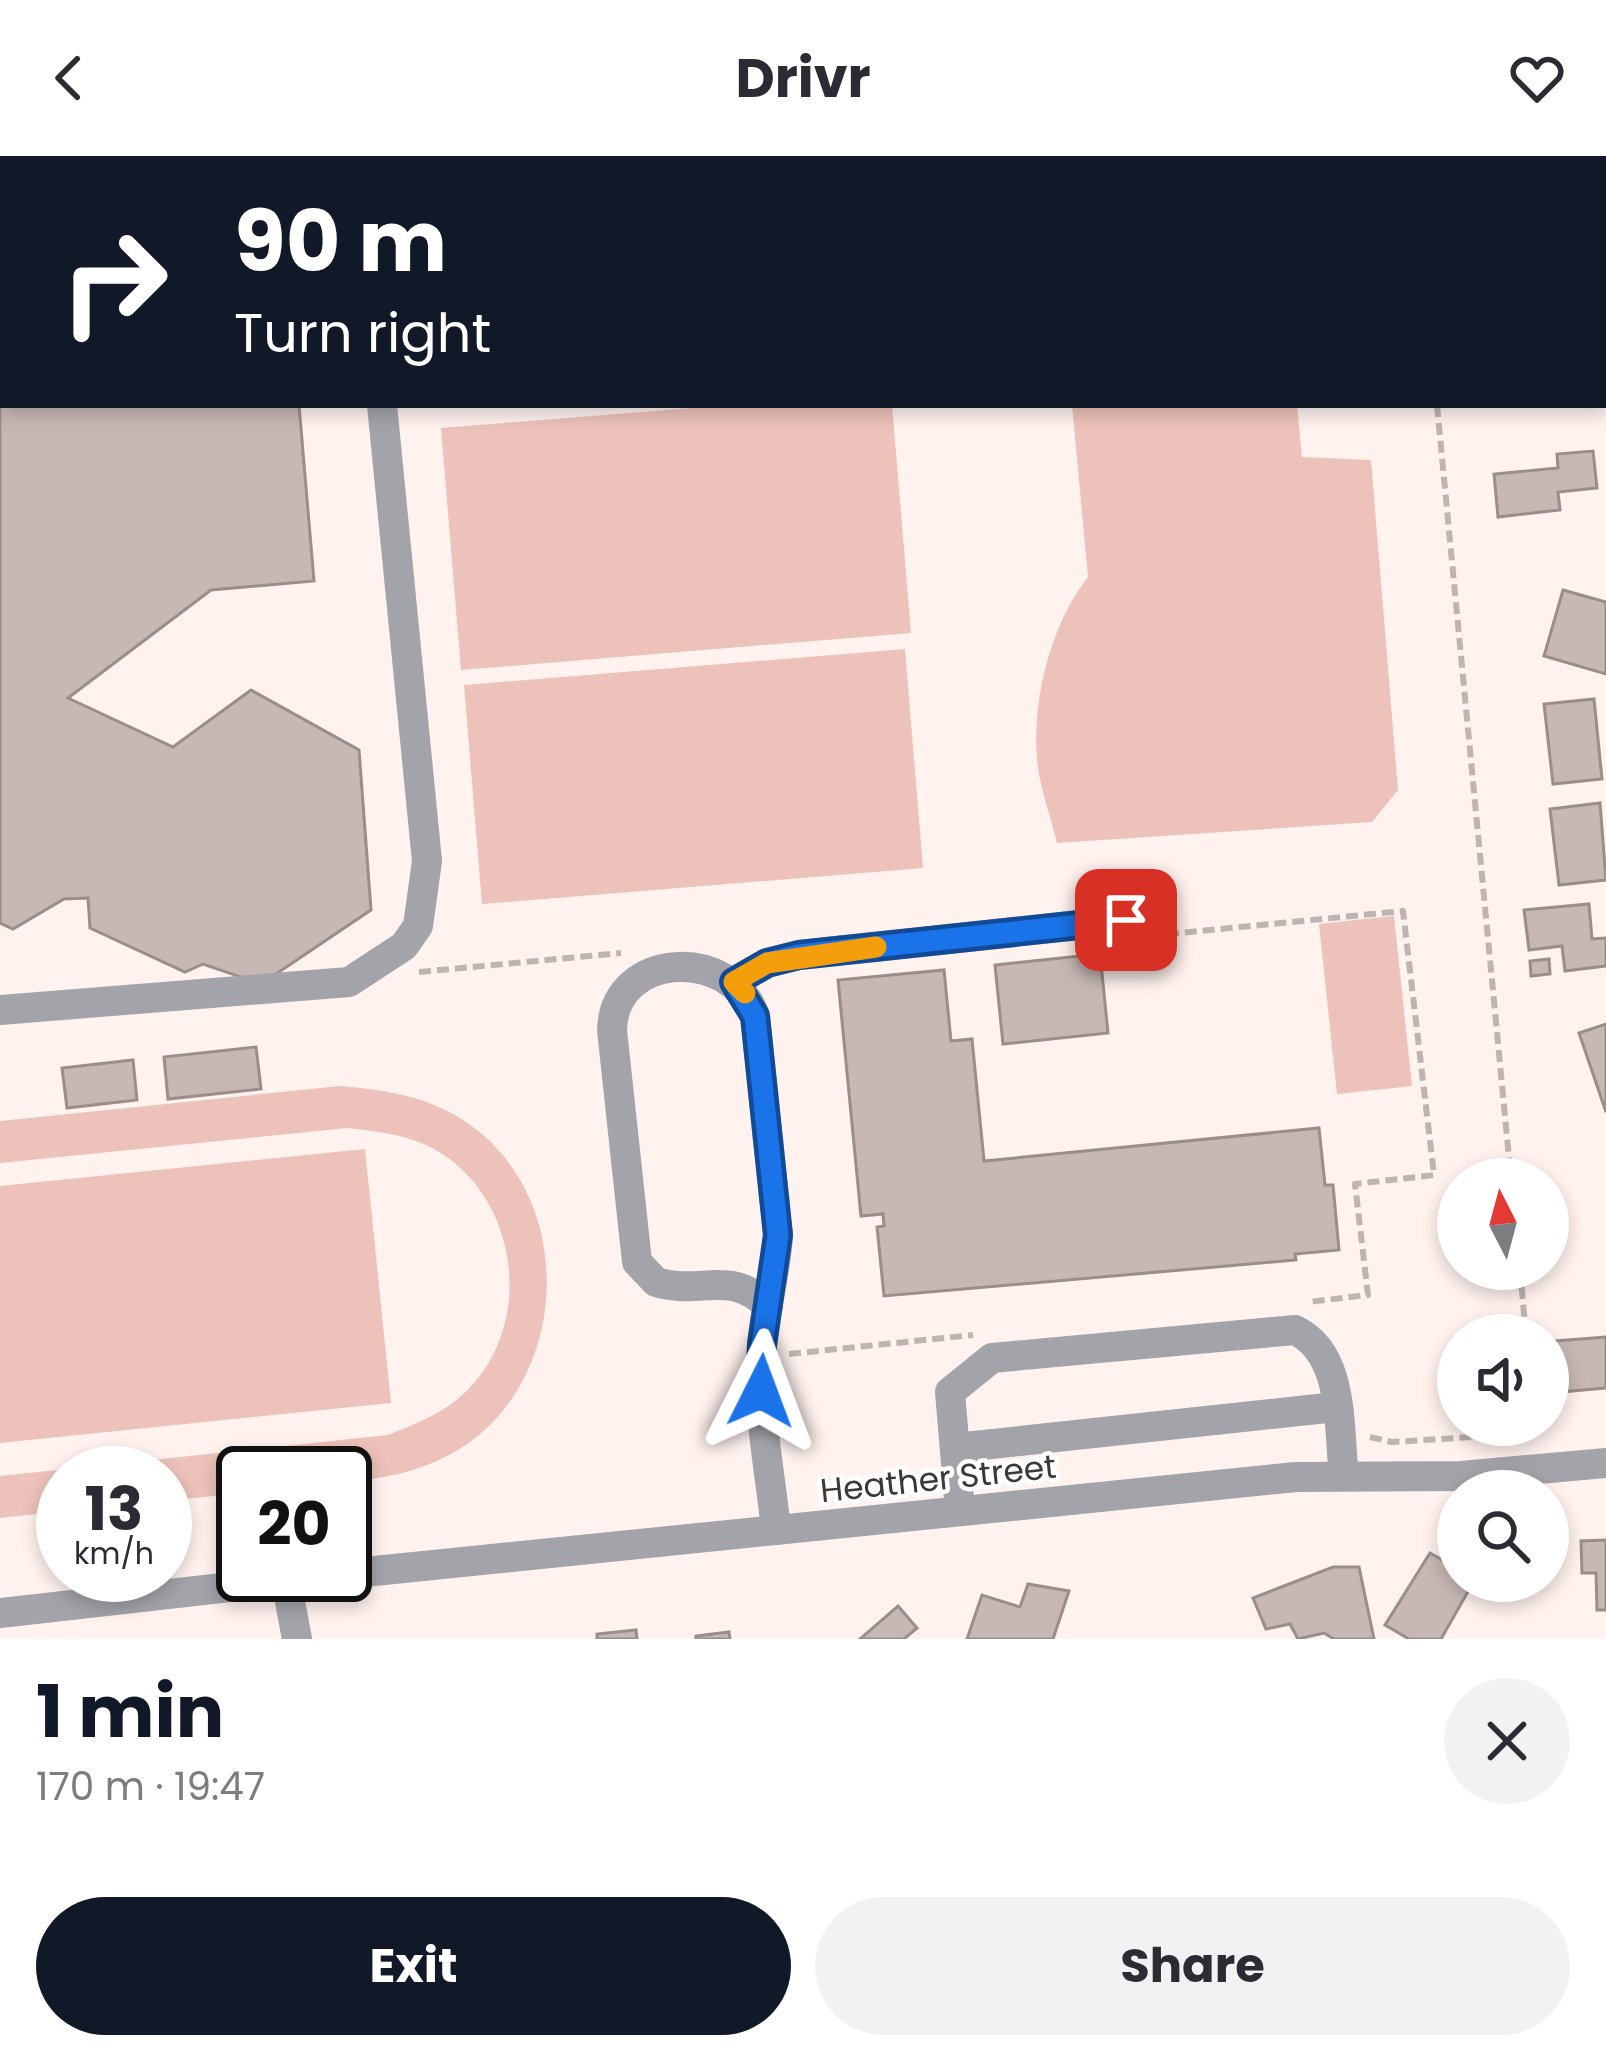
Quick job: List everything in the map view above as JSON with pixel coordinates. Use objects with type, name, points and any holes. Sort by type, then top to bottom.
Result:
[{"type":"street","points":[[0,1010],[350,982],[404,946],[418,926],[427,861],[382,408]]},
{"type":"street","points":[[734,982],[767,963],[799,955],[1126,920]]},
{"type":"street","points":[[768,1306],[750,1288],[732,1284],[656,1282],[637,1262],[612,1030],[617,998],[627,985],[656,972],[711,970],[734,982],[755,1016],[778,1235],[761,1391],[776,1530]]},
{"type":"street","points":[[960,1511],[950,1392],[992,1358],[1295,1330],[1318,1341],[1331,1369],[1344,1476]]},
{"type":"street","points":[[955,1448],[1336,1407]]},
{"type":"street","name":"Heather Street","points":[[372,1572],[1344,1476],[1539,1471],[1606,1463]]},
{"type":"street","name":"Heather Street","points":[[0,1613],[216,1588]]},
{"type":"street","points":[[290,1602],[297,1639]]},
{"type":"path","points":[[1438,408],[1509,1158]]},
{"type":"path","points":[[1085,924],[1129,938],[1403,911],[1434,1175],[1354,1184],[1368,1295],[1299,1303],[1314,1308]]},
{"type":"path","points":[[388,956],[402,974],[627,953]]},
{"type":"path","points":[[789,1332],[783,1354],[994,1333]]},
{"type":"path","points":[[1361,1428],[1371,1439],[1437,1439]]},
{"type":"shaded area","points":[[691,408],[892,408],[911,633],[461,670],[441,428]]},
{"type":"shaded area","points":[[1072,408],[1297,408],[1302,457],[1371,460],[1398,790],[1372,822],[1057,843],[1040,780],[1038,712],[1054,639],[1088,577]]},
{"type":"shaded area","points":[[905,649],[923,868],[482,904],[464,685]]},
{"type":"shaded area","points":[[1394,916],[1412,1086],[1337,1094],[1319,924]]},
{"type":"shaded area","points":[[340,1086],[419,1099],[448,1112],[501,1153],[528,1194],[543,1241],[547,1290],[539,1339],[521,1384],[491,1423],[451,1454],[400,1474],[372,1479],[372,1446],[284,1446],[388,1435],[424,1420],[465,1392],[492,1356],[509,1295],[501,1231],[469,1176],[433,1148],[347,1128],[0,1163],[0,1121]]},
{"type":"shaded area","points":[[365,1149],[391,1403],[0,1443],[0,1186]]},
{"type":"shaded area","points":[[216,1453],[216,1496],[192,1498],[192,1456]]},
{"type":"shaded area","points":[[36,1472],[36,1514],[0,1518],[0,1476]]},
{"type":"building","points":[[0,408],[299,408],[314,581],[211,590],[68,698],[173,747],[251,690],[359,750],[371,910],[261,984],[203,964],[185,972],[90,928],[88,898],[64,899],[13,929],[0,923]]},
{"type":"building","points":[[1593,451],[1597,488],[1558,492],[1560,510],[1498,517],[1494,474],[1558,468],[1557,454]]},
{"type":"building","points":[[1563,590],[1606,602],[1606,674],[1544,656]]},
{"type":"building","points":[[1594,699],[1602,779],[1553,784],[1544,704]]},
{"type":"building","points":[[1600,803],[1606,880],[1559,885],[1550,809]]},
{"type":"building","points":[[1589,904],[1592,939],[1606,938],[1606,966],[1565,971],[1562,946],[1529,950],[1524,910]]},
{"type":"building","points":[[1100,954],[1108,1033],[1003,1044],[995,965]]},
{"type":"building","points":[[1549,959],[1550,974],[1531,976],[1530,961]]},
{"type":"building","points":[[944,970],[951,1041],[972,1039],[984,1161],[1319,1128],[1325,1185],[1333,1185],[1339,1250],[1295,1254],[1296,1260],[884,1296],[877,1227],[884,1226],[883,1214],[861,1216],[838,980]]},
{"type":"building","points":[[1606,1024],[1606,1112],[1579,1033]]},
{"type":"building","points":[[256,1047],[261,1089],[168,1099],[164,1057]]},
{"type":"building","points":[[133,1060],[137,1100],[67,1108],[62,1068]]},
{"type":"building","points":[[1606,1337],[1606,1388],[1569,1391],[1569,1340]]},
{"type":"building","points":[[1606,1540],[1606,1610],[1597,1610],[1596,1573],[1582,1573],[1581,1541]]},
{"type":"building","points":[[1430,1553],[1437,1557],[1437,1602],[1462,1602],[1441,1639],[1409,1639],[1385,1625]]},
{"type":"building","points":[[1333,1567],[1359,1567],[1374,1639],[1334,1639],[1324,1633],[1298,1639],[1290,1624],[1266,1629],[1253,1598]]},
{"type":"building","points":[[1028,1584],[1069,1591],[1053,1639],[967,1639],[982,1595],[1020,1607]]},
{"type":"building","points":[[898,1606],[917,1628],[904,1639],[860,1639]]},
{"type":"building","points":[[636,1630],[637,1639],[597,1639],[597,1634]]},
{"type":"building","points":[[729,1632],[730,1639],[696,1639],[696,1636]]},
{"type":"slow traffic","points":[[745,993],[734,982],[767,963],[876,947]]},
{"type":"route","points":[[761,1391],[762,1345],[778,1235],[755,1016],[750,1000],[734,982],[767,963],[799,955],[1126,920]]}]
